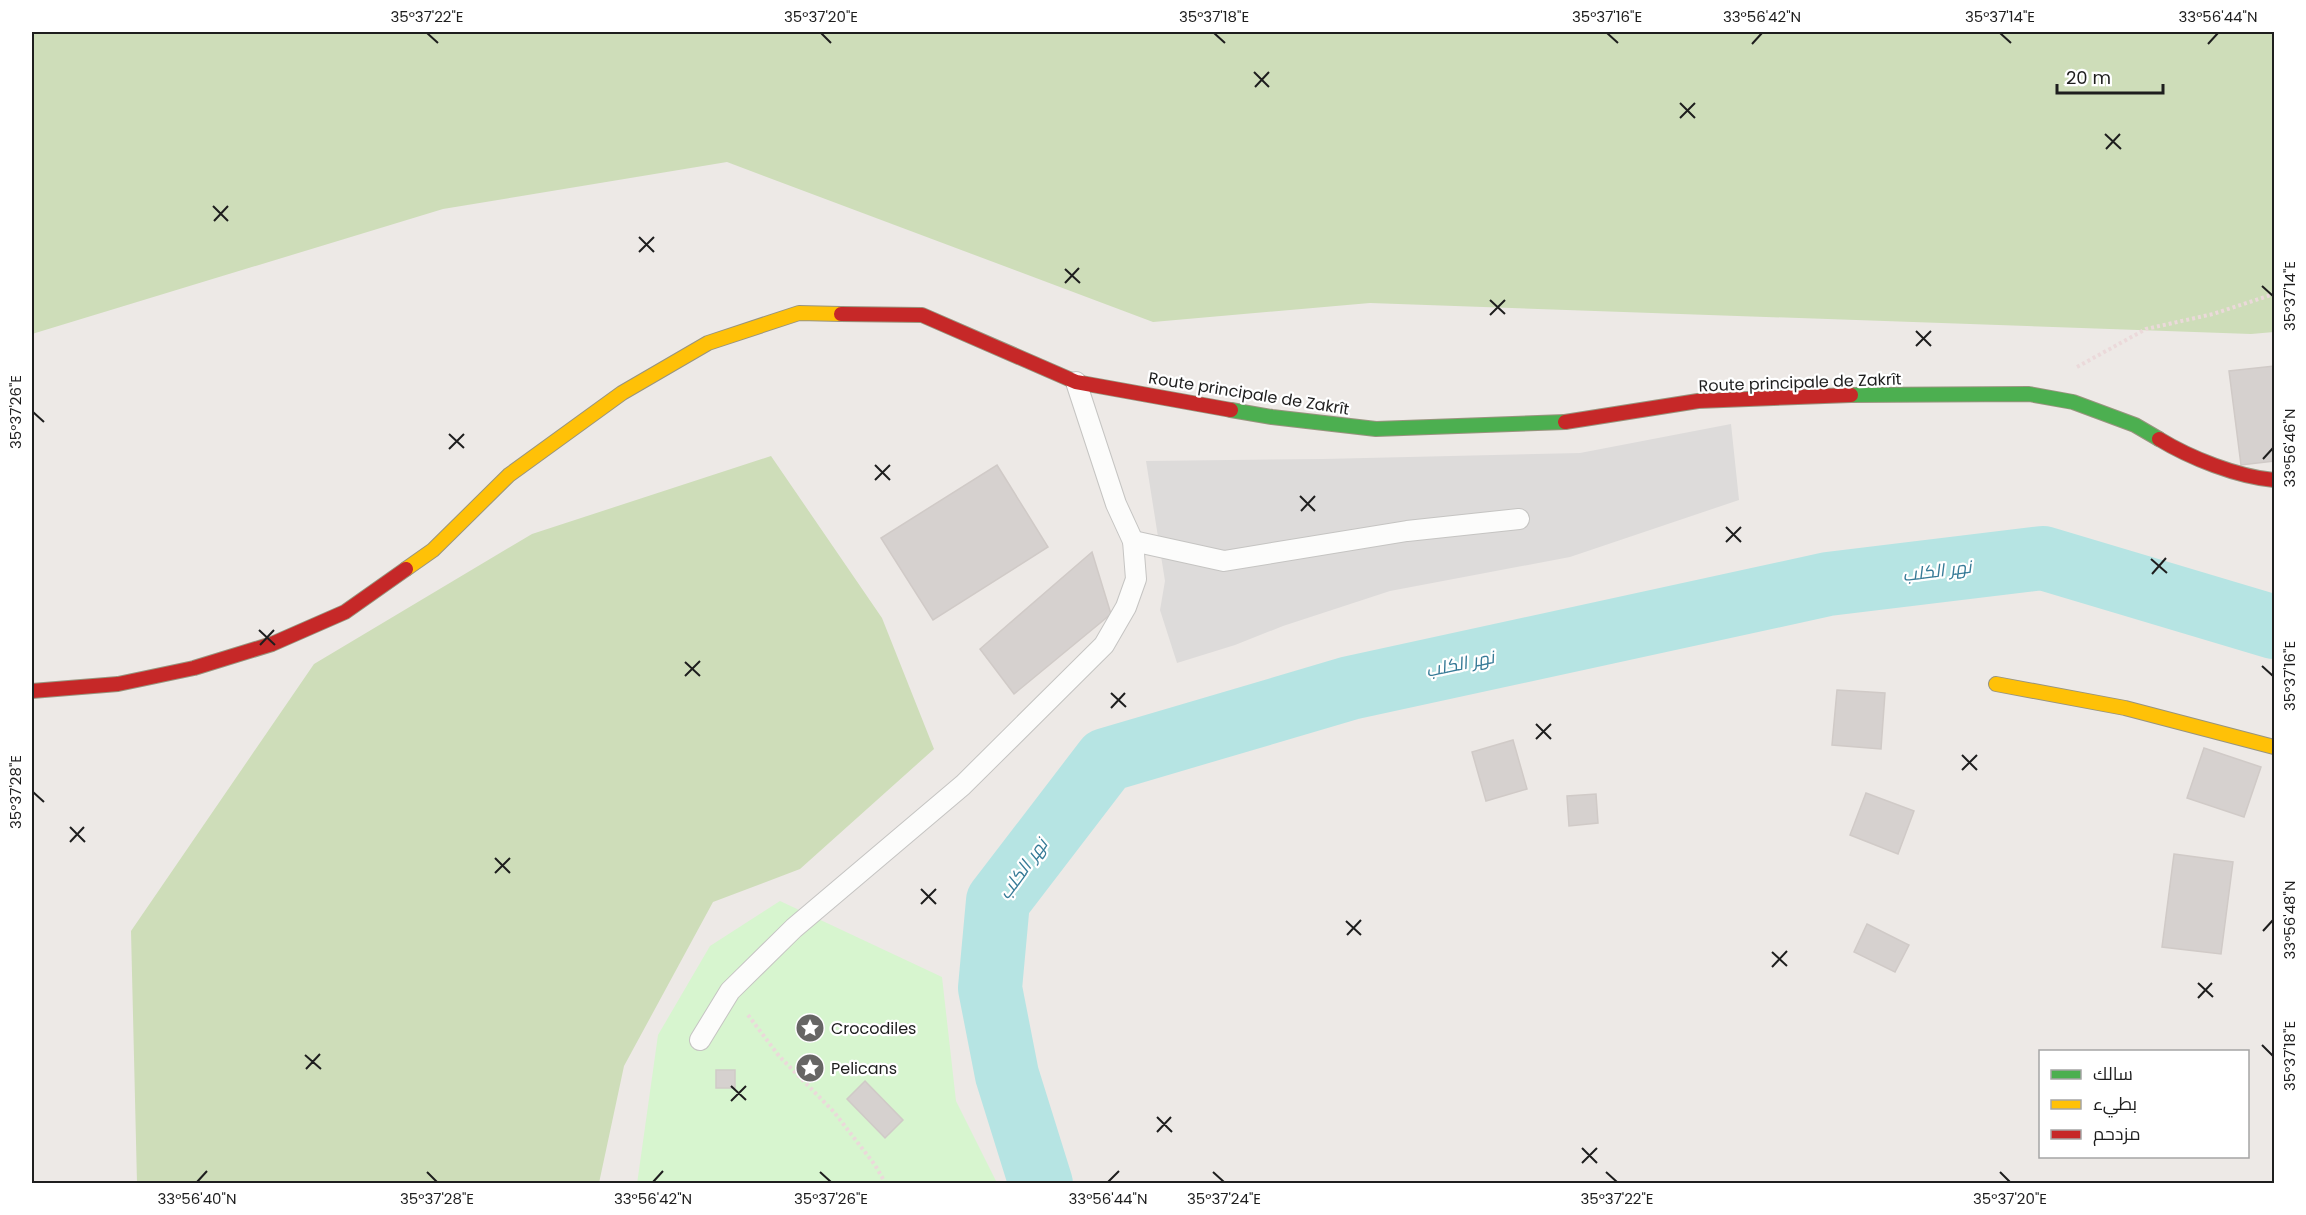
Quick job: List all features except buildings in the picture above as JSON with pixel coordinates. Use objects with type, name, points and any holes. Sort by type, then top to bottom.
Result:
[{"type":"street","name":"Route principale de Zakrît","points":[[32,691],[118,684],[194,668],[272,644],[345,612],[433,550],[509,475],[622,393],[708,343],[800,313],[922,315],[1076,382],[1272,417],[1376,429],[1558,423],[1709,400],[1806,395],[2029,394],[2073,402],[2135,425],[2176,450],[2233,471],[2261,479],[2274,480]]},
{"type":"street","points":[[1996,684],[2125,708],[2274,747]]},
{"type":"lane","points":[[700,1040],[730,991],[794,928],[963,785],[1104,645],[1126,607],[1136,579],[1133,541],[1116,504],[1076,382]]},
{"type":"lane","points":[[1133,541],[1224,561],[1407,531],[1519,519]]},
{"type":"path","points":[[2029,394],[2145,329],[2213,314],[2274,294]]},
{"type":"path","points":[[730,991],[779,1056],[834,1112],[875,1164],[886,1184]]},
{"type":"green space","points":[[32,32],[2274,32],[2274,332],[2251,334],[1370,303],[1153,322],[727,162],[443,209],[32,334]]},
{"type":"green space","points":[[771,456],[882,618],[934,749],[800,869],[713,902],[624,1066],[599,1183],[137,1183],[131,931],[314,664],[532,534]]},
{"type":"green space","points":[[780,901],[942,977],[956,1101],[997,1183],[637,1184],[658,1035],[710,946]]},
{"type":"shaded area","points":[[1731,424],[1739,500],[1570,557],[1390,591],[1177,663],[1160,610],[1165,581],[1146,461],[1580,453]]},
{"type":"waterway","name":"نهر الكلب","points":[[1041,1184],[1007,1075],[990,988],[998,901],[1106,760],[1350,688],[1828,584],[2043,558],[2274,627]]},
{"type":"traffic: fast","points":[[1851,395],[2029,394],[2073,402],[2135,425],[2159,439]]},
{"type":"traffic: fast","points":[[1231,410],[1376,429],[1565,422]]},
{"type":"traffic: slow","points":[[406,569],[433,550],[509,475],[622,393],[708,343],[799,313],[841,314]]},
{"type":"traffic: slow","points":[[1996,684],[2125,708],[2274,747]]},
{"type":"traffic: jam","points":[[841,314],[922,315],[1076,382],[1231,410]]},
{"type":"traffic: jam","points":[[1565,422],[1698,401],[1851,395]]},
{"type":"traffic: jam","points":[[2159,439],[2215,466],[2245,475],[2274,480]]},
{"type":"traffic: jam","points":[[32,691],[118,684],[194,668],[272,644],[345,612],[406,569]]},
{"type":"place","name":"Crocodiles","points":[[810,1028]]},
{"type":"place","name":"Pelicans","points":[[810,1068]]}]
